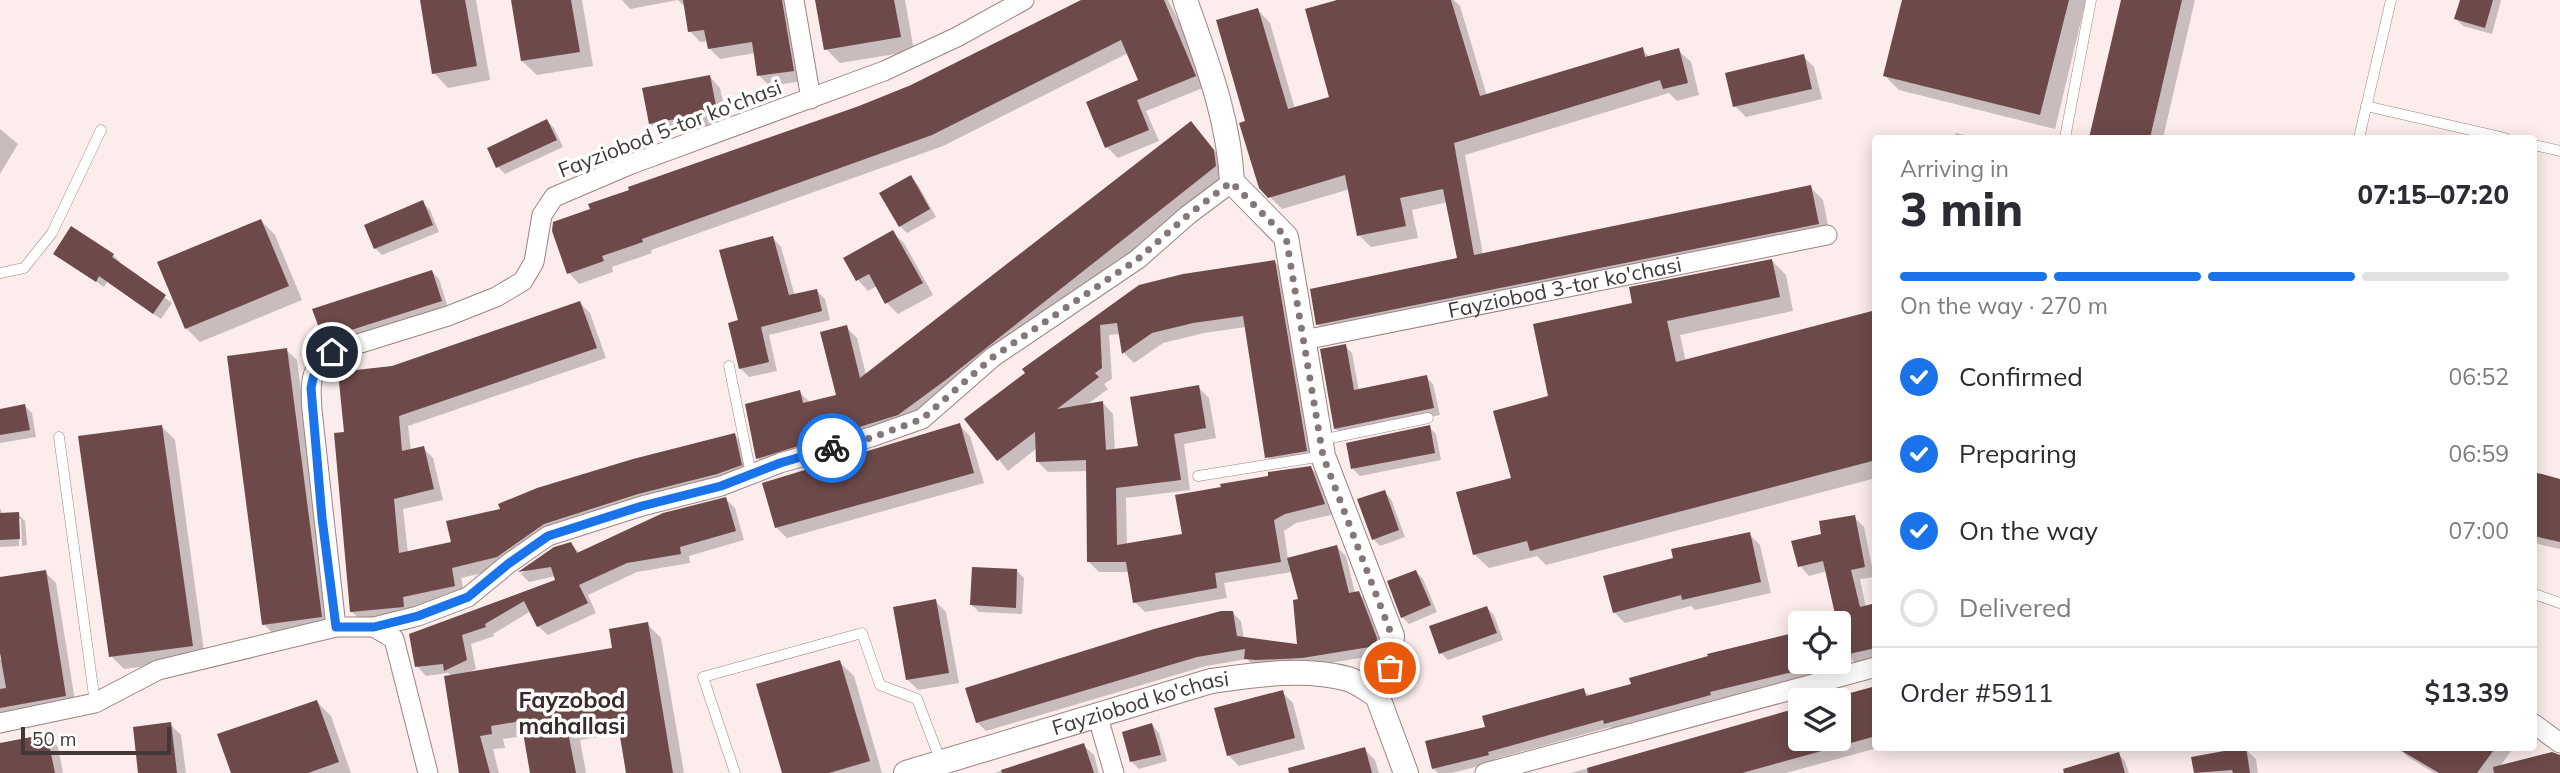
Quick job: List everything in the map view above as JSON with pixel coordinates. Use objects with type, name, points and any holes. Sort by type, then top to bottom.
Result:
[{"type":"street","points":[[794,0],[811,99]]},
{"type":"street","name":"Fayziobod 5-tor ko'chasi","points":[[336,627],[312,410],[311,388],[319,361],[332,352],[448,316],[496,297],[523,281],[534,262],[542,215],[554,197],[629,165],[884,71],[957,37],[1024,0]]},
{"type":"street","points":[[1185,0],[1217,95],[1230,147],[1231,182],[1286,237],[1322,448],[1392,636],[1390,668],[1377,695],[1406,773]]},
{"type":"street","points":[[0,723],[95,703],[158,670],[336,627],[374,627],[418,616],[468,597],[548,536],[642,506],[721,486],[780,463],[871,438],[922,419],[993,357],[1138,259],[1231,182]]},
{"type":"street","name":"Fayziobod 3-tor ko'chasi","points":[[1304,340],[1827,235]]},
{"type":"street","points":[[374,627],[394,639],[428,773]]},
{"type":"street","points":[[1485,773],[1872,668]]},
{"type":"street","name":"Fayziobod ko'chasi","points":[[906,773],[1211,681],[1263,674],[1318,674],[1350,680],[1377,695]]},
{"type":"street","points":[[1097,714],[1114,773]]},
{"type":"street","points":[[2537,726],[2560,743]]},
{"type":"lane","points":[[2066,135],[2091,0]]},
{"type":"lane","points":[[2360,135],[2392,0]]},
{"type":"lane","points":[[2366,106],[2492,135]]},
{"type":"lane","points":[[0,272],[24,268],[52,233],[101,130]]},
{"type":"lane","points":[[2537,146],[2560,151]]},
{"type":"lane","points":[[729,366],[751,474]]},
{"type":"lane","points":[[1198,476],[1322,448],[1428,418]]},
{"type":"lane","points":[[59,437],[95,703]]},
{"type":"lane","points":[[2537,595],[2560,603]]},
{"type":"lane","points":[[735,773],[703,677],[862,633],[880,685],[917,699],[941,762]]},
{"type":"building","points":[[420,0],[465,0],[477,66],[432,74]]},
{"type":"building","points":[[511,0],[571,0],[580,52],[521,61]]},
{"type":"building","points":[[683,0],[782,0],[794,71],[757,76],[752,42],[708,49],[704,30],[688,32]]},
{"type":"building","points":[[815,0],[894,0],[901,37],[824,50]]},
{"type":"building","points":[[1081,0],[1164,0],[1196,76],[1137,100],[1149,130],[1105,148],[1086,102],[1138,80],[1121,40],[932,135],[642,239],[643,242],[602,256],[604,261],[567,274],[552,231],[553,222],[590,209],[588,204],[629,190],[628,187],[859,106],[911,85]]},
{"type":"building","points":[[1337,0],[1451,0],[1480,96],[1643,47],[1645,57],[1679,48],[1688,83],[1663,89],[1660,80],[1454,143],[1474,255],[1811,185],[1819,224],[1316,325],[1310,289],[1457,258],[1443,189],[1400,198],[1406,226],[1357,236],[1345,175],[1268,198],[1259,188],[1239,123],[1245,121],[1216,20],[1258,8],[1288,109],[1329,97],[1305,9]]},
{"type":"building","points":[[1902,0],[2069,0],[2040,115],[1883,76]]},
{"type":"building","points":[[2121,0],[2182,0],[2151,135],[2090,135]]},
{"type":"building","points":[[2460,0],[2493,0],[2485,28],[2454,19]]},
{"type":"building","points":[[1804,54],[1812,89],[1733,107],[1725,73]]},
{"type":"building","points":[[710,75],[717,111],[649,124],[642,88]]},
{"type":"building","points":[[547,119],[557,140],[496,168],[487,148]]},
{"type":"building","points":[[1191,121],[1214,150],[1216,166],[947,379],[898,415],[756,459],[745,404],[800,390],[803,403],[836,395],[820,332],[847,325],[860,378]]},
{"type":"building","points":[[911,175],[930,209],[899,227],[879,193]]},
{"type":"building","points":[[423,200],[433,225],[374,249],[364,225]]},
{"type":"building","points":[[261,219],[289,286],[185,329],[157,262]]},
{"type":"building","points":[[71,226],[114,254],[112,257],[166,295],[153,314],[99,276],[96,282],[53,254]]},
{"type":"building","points":[[893,230],[923,283],[885,304],[869,274],[856,281],[843,258]]},
{"type":"building","points":[[773,236],[789,295],[817,289],[822,311],[761,327],[769,362],[739,369],[728,323],[738,320],[719,250]]},
{"type":"building","points":[[1772,259],[1780,297],[1667,321],[1676,362],[1872,311],[1872,461],[1530,551],[1527,541],[1473,555],[1456,492],[1511,478],[1493,411],[1548,396],[1533,324],[1632,303],[1629,287]]},
{"type":"building","points":[[1275,260],[1307,451],[1265,458],[1243,316],[1193,323],[1152,333],[1122,354],[1117,323],[1100,325],[1102,368],[1095,373],[1099,377],[1057,409],[1103,401],[1106,450],[1138,446],[1130,397],[1199,385],[1206,428],[1174,434],[1181,480],[1116,488],[1117,545],[1182,534],[1175,495],[1268,476],[1268,472],[1311,466],[1325,504],[1285,514],[1274,520],[1281,562],[1215,573],[1217,588],[1133,603],[1126,562],[1087,562],[1086,460],[1036,462],[1035,432],[997,461],[964,419],[1025,373],[1022,369],[1139,285],[1183,274]]},
{"type":"building","points":[[432,270],[442,301],[323,339],[312,309]]},
{"type":"building","points":[[580,301],[597,348],[399,416],[402,451],[424,446],[434,489],[394,499],[399,553],[451,542],[446,521],[500,509],[498,504],[537,488],[633,459],[735,433],[742,465],[544,524],[497,557],[452,568],[455,586],[403,597],[404,607],[350,612],[334,433],[344,432],[338,372],[392,366]]},
{"type":"building","points":[[1346,344],[1354,390],[1427,375],[1434,408],[1334,429],[1320,349]]},
{"type":"building","points":[[287,348],[322,617],[262,625],[227,356]]},
{"type":"building","points":[[25,404],[30,430],[0,435],[0,409]]},
{"type":"building","points":[[960,423],[974,473],[775,528],[762,483]]},
{"type":"building","points":[[162,425],[193,646],[109,657],[78,436]]},
{"type":"building","points":[[1430,425],[1435,453],[1351,469],[1346,443]]},
{"type":"building","points":[[2537,473],[2560,479],[2560,542],[2537,537]]},
{"type":"building","points":[[1385,490],[1399,530],[1372,540],[1357,499]]},
{"type":"building","points":[[726,497],[736,531],[680,547],[681,554],[627,563],[579,585],[588,603],[537,627],[524,601],[485,624],[486,627],[462,635],[467,660],[444,671],[443,664],[415,667],[409,634],[555,580],[551,567],[518,572],[554,547],[571,542],[577,553],[663,513]]},
{"type":"building","points":[[19,512],[20,539],[0,540],[0,513]]},
{"type":"building","points":[[1855,515],[1865,567],[1851,570],[1860,607],[1872,604],[1872,649],[1851,653],[1851,611],[1834,611],[1823,561],[1798,567],[1791,541],[1821,534],[1819,521]]},
{"type":"building","points":[[1750,532],[1761,582],[1682,600],[1681,595],[1613,613],[1603,576],[1673,558],[1671,549]]},
{"type":"building","points":[[1337,545],[1349,593],[1359,591],[1377,638],[1376,646],[1302,658],[1244,659],[1245,649],[1197,657],[976,723],[965,688],[1221,611],[1233,611],[1237,636],[1297,644],[1293,600],[1298,599],[1287,558]]},
{"type":"building","points":[[972,567],[1017,569],[1016,608],[970,605]]},
{"type":"building","points":[[46,570],[66,696],[0,708],[0,689],[6,688],[0,653],[0,577]]},
{"type":"building","points":[[1416,570],[1431,605],[1401,618],[1387,581]]},
{"type":"building","points":[[936,599],[949,673],[906,680],[893,607]]},
{"type":"building","points":[[1487,606],[1497,633],[1439,654],[1429,626]]},
{"type":"building","points":[[648,622],[673,773],[626,773],[617,718],[567,727],[576,773],[530,773],[521,721],[491,726],[492,734],[480,736],[490,773],[459,773],[444,676],[612,648],[609,629]]},
{"type":"building","points":[[1788,634],[1788,673],[1710,692],[1711,695],[1604,724],[1603,720],[1488,752],[1489,755],[1432,769],[1425,741],[1485,727],[1482,716],[1584,688],[1586,696],[1631,684],[1629,678],[1708,656],[1707,654]]},
{"type":"building","points":[[840,660],[870,761],[829,773],[782,773],[756,684]]},
{"type":"building","points":[[1872,687],[1872,737],[1851,743],[1851,693]]},
{"type":"building","points":[[1283,690],[1295,738],[1227,756],[1214,708]]},
{"type":"building","points":[[317,700],[339,762],[308,773],[231,773],[217,734]]},
{"type":"building","points":[[1788,711],[1788,751],[1822,751],[1742,773],[1588,773],[1587,768]]},
{"type":"building","points":[[171,722],[177,773],[138,773],[133,727]]},
{"type":"building","points":[[1152,723],[1161,755],[1130,762],[1122,732]]},
{"type":"building","points":[[47,734],[55,773],[0,773],[0,743]]},
{"type":"building","points":[[1084,743],[1094,773],[1002,773],[1001,770]]},
{"type":"building","points":[[1365,747],[1372,773],[1289,773],[1288,768]]},
{"type":"building","points":[[2224,751],[2247,751],[2250,773],[2233,773],[2232,770],[2194,773],[2191,757]]},
{"type":"building","points":[[2402,751],[2493,751],[2477,773],[2439,773]]},
{"type":"building","points":[[2119,752],[2125,773],[2064,773],[2063,769]]},
{"type":"building","points":[[2552,752],[2560,755],[2560,773],[2494,773],[2493,767]]},
{"type":"way so far","points":[[832,448],[871,438],[922,419],[993,357],[1138,259],[1231,182],[1286,237],[1323,456],[1392,636],[1390,668]]},
{"type":"district","name":"Fayzobod mahallasi","points":[[572,713]]},
{"type":"route","points":[[332,352],[319,361],[311,388],[322,518],[336,627],[374,627],[418,616],[468,597],[548,536],[642,506],[721,486],[780,463],[832,448]]}]
